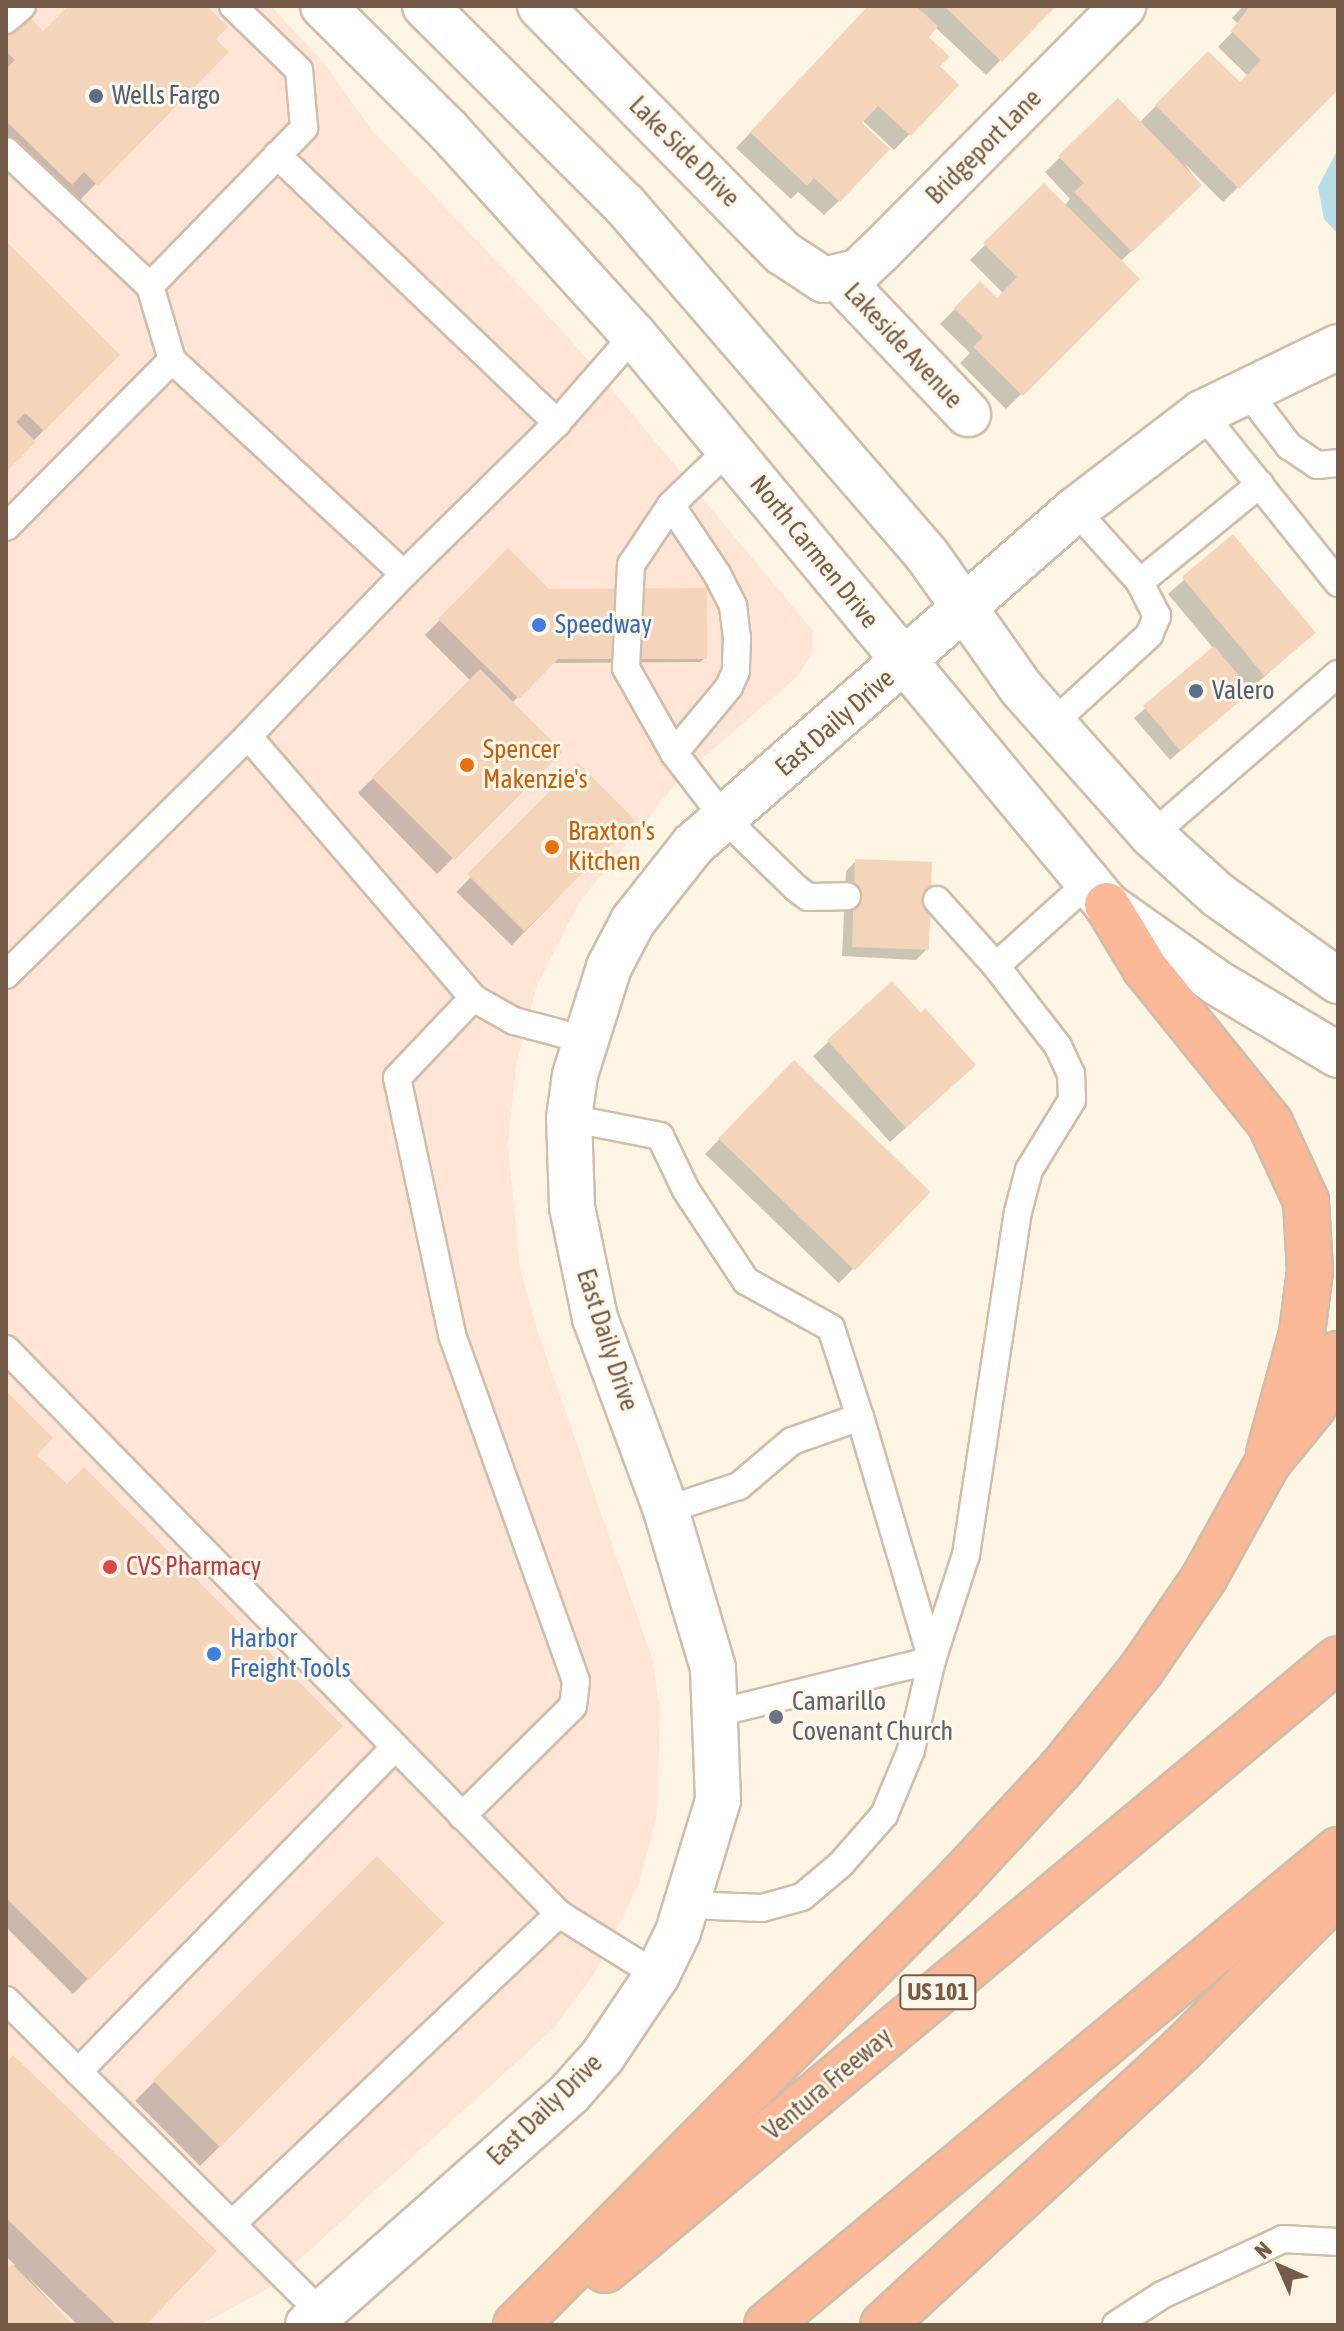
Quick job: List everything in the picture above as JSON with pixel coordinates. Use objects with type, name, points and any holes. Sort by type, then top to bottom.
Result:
[{"type":"highway","points":[[1098,894],[1145,968],[1270,1123],[1295,1167],[1306,1201],[1310,1271],[1302,1333],[1268,1462]]},
{"type":"highway","points":[[516,2325],[959,1879],[1060,1770],[1141,1670],[1204,1578],[1268,1462],[1313,1407],[1338,1354]]},
{"type":"highway","name":"Ventura Freeway","points":[[539,2325],[1338,1659]]},
{"type":"highway","points":[[767,2325],[1338,1850]]},
{"type":"highway","points":[[883,2325],[1182,2049],[1338,1893]]},
{"type":"main road","name":"North Carmen Drive","points":[[323,6],[447,129],[634,335],[731,447],[904,664],[1098,894],[1219,984],[1338,1055]]},
{"type":"main road","points":[[425,6],[624,204],[927,555],[1052,724],[1152,835],[1218,895],[1338,981]]},
{"type":"main road","name":"Lake Side Drive","points":[[540,6],[783,253],[807,273],[824,280],[838,277]]},
{"type":"main road","name":"Bridgeport Lane","points":[[838,277],[859,271],[1123,6]]},
{"type":"main road","name":"Lakeside Avenue","points":[[838,277],[968,414]]},
{"type":"main road","name":"East Daily Drive","points":[[314,2319],[569,2094],[602,2057],[657,1975],[688,1905],[718,1800],[713,1668],[666,1510],[595,1318],[572,1207],[569,1118],[586,1040],[609,967],[633,921],[693,845],[904,664],[1075,510],[1202,413],[1338,347]]},
{"type":"lane","points":[[6,20],[22,6]]},
{"type":"lane","points":[[150,286],[304,128],[299,70],[233,6]]},
{"type":"lane","points":[[6,151],[150,286],[172,360],[404,574]]},
{"type":"lane","points":[[277,155],[557,423]]},
{"type":"lane","points":[[6,975],[248,736],[404,574],[557,423],[634,335]]},
{"type":"lane","points":[[6,527],[172,360]]},
{"type":"lane","points":[[1246,390],[1289,446],[1317,465],[1338,463]]},
{"type":"lane","points":[[1202,413],[1338,583]]},
{"type":"lane","points":[[731,447],[671,505],[631,565],[626,668],[674,753],[724,818],[808,897],[847,896]]},
{"type":"lane","points":[[1140,582],[1260,484]]},
{"type":"lane","points":[[671,505],[717,574],[733,606],[737,637],[736,671],[729,687],[674,753]]},
{"type":"lane","points":[[1052,724],[1149,635],[1157,616],[1152,597],[1075,510]]},
{"type":"lane","points":[[1152,835],[1338,674]]},
{"type":"lane","points":[[248,736],[473,998],[514,1021],[586,1040]]},
{"type":"lane","points":[[996,966],[1098,894]]},
{"type":"lane","points":[[688,1905],[762,1908],[802,1897],[841,1864],[884,1815],[911,1750],[932,1660],[966,1555],[1018,1212],[1029,1170],[1072,1100],[1071,1074],[1058,1046],[996,966],[937,900]]},
{"type":"lane","points":[[462,1816],[573,1706],[576,1681],[452,1334],[397,1078],[473,998]]},
{"type":"lane","points":[[569,1118],[660,1136],[686,1190],[746,1281],[831,1328],[932,1660]]},
{"type":"lane","points":[[6,1349],[559,1914],[657,1975]]},
{"type":"lane","points":[[666,1510],[739,1486],[792,1441],[860,1417]]},
{"type":"lane","points":[[717,1713],[932,1660]]},
{"type":"lane","points":[[78,2072],[395,1747]]},
{"type":"lane","points":[[232,2224],[559,1914]]},
{"type":"lane","points":[[6,2000],[232,2224],[314,2319]]},
{"type":"lane","points":[[1116,2325],[1162,2295],[1283,2239],[1338,2242]]},
{"type":"shaded area","points":[[6,6],[271,6],[324,63],[371,129],[569,338],[813,631],[812,654],[799,675],[682,776],[580,901],[537,985],[516,1066],[508,1145],[520,1268],[538,1333],[652,1658],[660,1710],[657,1815],[639,1884],[596,1971],[553,2029],[267,2289],[200,2325],[6,2325]]},
{"type":"water","points":[[1338,149],[1338,234],[1324,219],[1318,187]]},
{"type":"building","name":"Wells Fargo","points":[[68,6],[207,6],[228,27],[216,39],[229,52],[98,186],[84,172],[72,185],[6,121],[6,69],[15,60],[6,51],[6,34],[26,14],[43,31]]},
{"type":"building","points":[[868,6],[916,6],[938,26],[929,37],[950,57],[940,66],[959,85],[911,136],[878,106],[862,123],[890,149],[840,202],[814,178],[807,186],[750,132]]},
{"type":"building","points":[[944,6],[1056,6],[1002,62]]},
{"type":"building","points":[[1250,6],[1338,6],[1338,90],[1239,189],[1155,105],[1208,51],[1240,82],[1261,60],[1231,31]]},
{"type":"building","points":[[1118,98],[1202,185],[1132,252],[1074,192],[1084,183],[1058,156]]},
{"type":"building","points":[[1044,183],[1140,279],[1023,396],[973,347],[983,337],[954,308],[980,281],[997,298],[1017,277],[983,243]]},
{"type":"building","points":[[6,241],[120,355],[44,431],[25,413],[16,422],[36,442],[6,472]]},
{"type":"building","points":[[1233,534],[1316,633],[1265,676],[1182,577]]},
{"type":"building","points":[[508,548],[549,589],[707,588],[707,659],[558,659],[519,699],[438,619]]},
{"type":"building","points":[[1214,646],[1252,691],[1181,751],[1143,706]]},
{"type":"building","name":"Spencer Makenzie's","points":[[480,669],[563,752],[455,860],[372,777]]},
{"type":"building","name":"Braxton's Kitchen","points":[[578,763],[635,820],[524,931],[467,874]]},
{"type":"building","points":[[855,859],[932,862],[929,950],[852,947]]},
{"type":"building","points":[[892,981],[921,1013],[925,1008],[976,1065],[906,1128],[827,1040]]},
{"type":"building","points":[[794,1060],[931,1192],[855,1270],[718,1138]]},
{"type":"building","points":[[6,1391],[53,1438],[37,1455],[67,1484],[84,1467],[343,1726],[89,1980],[6,1898]]},
{"type":"building","points":[[377,1856],[444,1923],[220,2147],[153,2080]]},
{"type":"building","points":[[13,2055],[217,2251],[146,2325],[117,2325],[6,2218],[6,2063]]},
{"type":"building","points":[[12,2264],[73,2325],[6,2325],[6,2271]]},
{"type":"place","name":"Wells Fargo","points":[[96,96]]},
{"type":"place","name":"Speedway","points":[[539,625]]},
{"type":"place","name":"Valero","points":[[1196,691]]},
{"type":"place","name":"Spencer Makenzie's","points":[[467,765]]},
{"type":"place","name":"Braxton's Kitchen","points":[[552,847]]},
{"type":"place","name":"CVS Pharmacy","points":[[110,1567]]},
{"type":"place","name":"Harbor Freight Tools","points":[[214,1654]]},
{"type":"place","name":"Camarillo Covenant Church","points":[[776,1717]]}]
